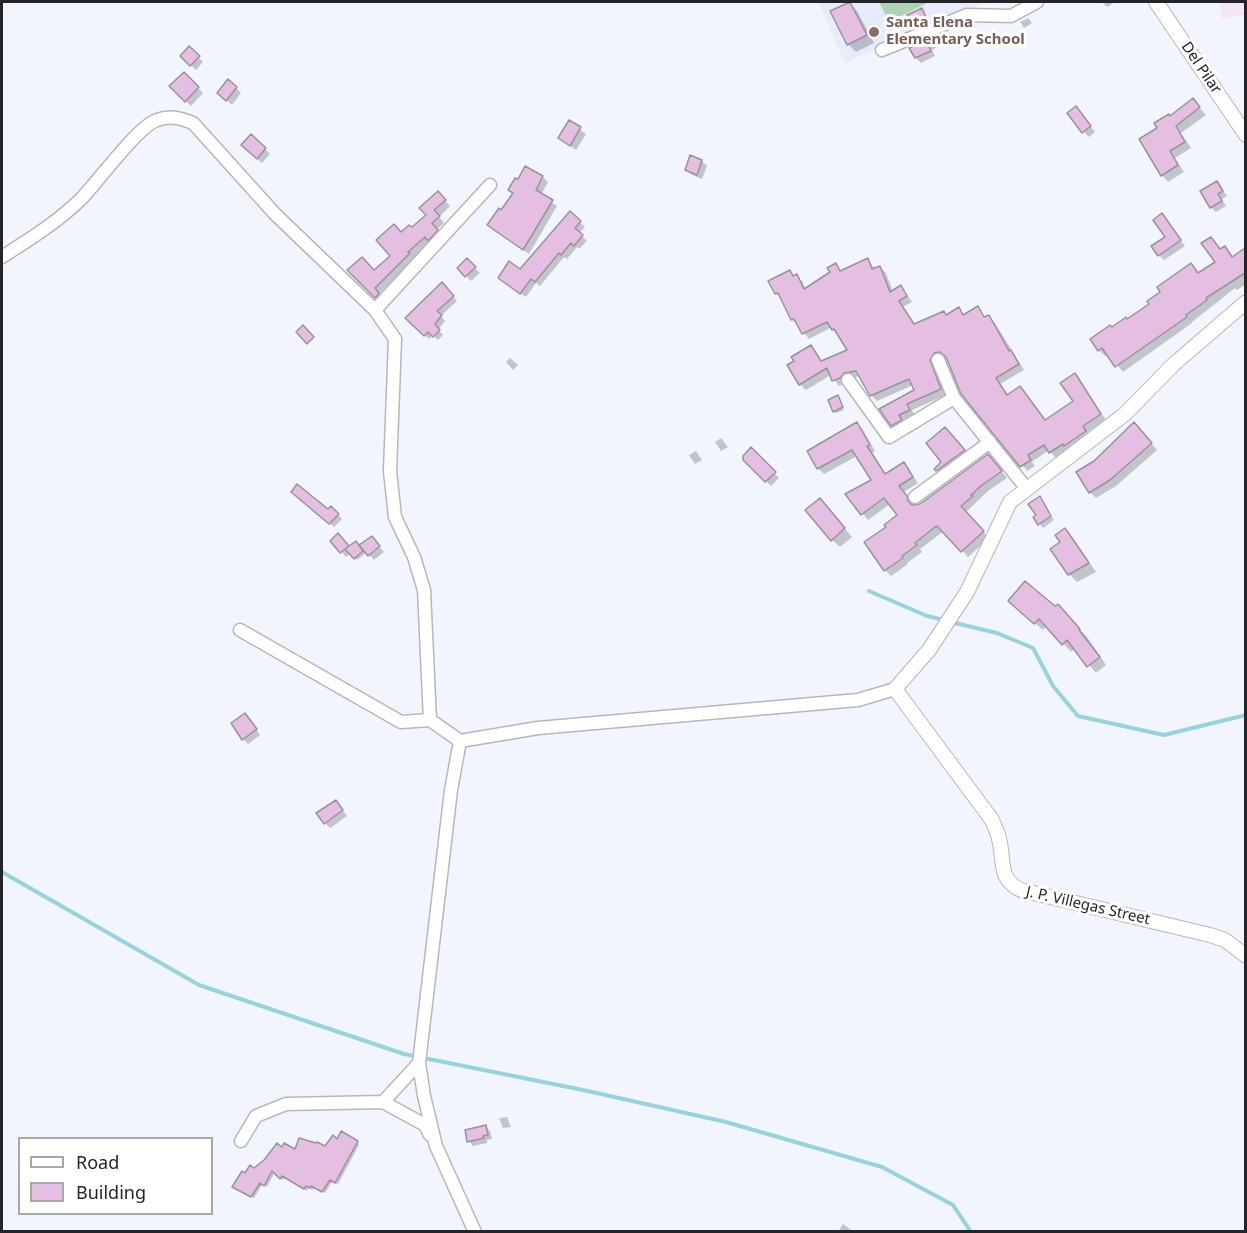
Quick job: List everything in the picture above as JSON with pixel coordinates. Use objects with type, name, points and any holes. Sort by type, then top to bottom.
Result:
[{"type":"street","points":[[882,50],[967,15],[1011,16],[1037,2]]},
{"type":"street","name":"Del Pilar","points":[[1156,2],[1245,135]]},
{"type":"street","points":[[2,257],[51,226],[81,199],[143,130],[156,120],[175,117],[193,123],[275,214],[375,310],[395,339],[390,471],[395,517],[414,557],[424,590],[430,720]]},
{"type":"street","points":[[375,310],[490,185]]},
{"type":"street","points":[[240,630],[401,722],[430,720],[460,741],[538,728],[858,700],[895,689],[929,650],[967,592],[1010,502],[1125,414],[1174,364],[1245,302]]},
{"type":"street","points":[[938,360],[954,398],[1027,489]]},
{"type":"street","points":[[848,380],[889,437],[954,398]]},
{"type":"street","points":[[915,497],[990,442]]},
{"type":"street","name":"J. P. Villegas Street","points":[[895,689],[992,820],[999,838],[1004,872],[1007,881],[1013,887],[1210,935],[1225,940],[1245,956]]},
{"type":"street","points":[[436,1146],[419,1063],[451,790],[460,741]]},
{"type":"street","points":[[383,1102],[419,1063]]},
{"type":"street","points":[[241,1141],[256,1116],[286,1104],[383,1102],[425,1125],[475,1232]]},
{"type":"shaded area","name":"Santa Elena Elementary School","points":[[818,2],[986,2],[845,63]]},
{"type":"shaded area","points":[[1219,2],[1245,2],[1245,14],[1222,19]]},
{"type":"green space","points":[[879,2],[929,2],[889,22]]},
{"type":"building","points":[[850,2],[867,35],[847,45],[830,11]]},
{"type":"building","points":[[922,8],[928,22],[914,28],[907,15]]},
{"type":"building","points":[[931,39],[933,42],[928,45],[931,51],[915,58],[909,48]]},
{"type":"building","points":[[189,46],[200,56],[190,66],[180,56]]},
{"type":"building","points":[[184,72],[199,87],[185,102],[169,86]]},
{"type":"building","points":[[228,79],[237,87],[226,101],[217,93]]},
{"type":"building","points":[[1193,98],[1200,107],[1176,126],[1185,142],[1170,151],[1178,165],[1161,176],[1139,139],[1157,128],[1154,123],[1169,114],[1170,116]]},
{"type":"building","points":[[1076,106],[1091,126],[1082,133],[1067,113]]},
{"type":"building","points":[[569,120],[581,127],[570,146],[558,138]]},
{"type":"building","points":[[251,134],[266,148],[257,159],[241,145]]},
{"type":"building","points":[[690,155],[702,160],[697,175],[685,170]]},
{"type":"building","points":[[525,166],[543,176],[536,190],[553,200],[523,250],[487,225],[513,193],[508,190],[515,178],[518,179]]},
{"type":"building","points":[[1217,181],[1223,191],[1218,194],[1222,201],[1210,208],[1200,191]]},
{"type":"building","points":[[438,191],[446,200],[434,210],[440,216],[432,223],[438,230],[428,241],[425,237],[408,252],[410,253],[375,288],[379,293],[375,298],[347,270],[362,257],[374,270],[390,256],[376,240],[394,224],[401,232],[409,225],[412,227],[426,215],[419,208]]},
{"type":"building","points":[[570,211],[581,221],[575,228],[583,235],[574,246],[571,243],[561,255],[559,253],[535,282],[531,279],[520,294],[498,278],[509,261],[520,269]]},
{"type":"building","points":[[1162,213],[1181,240],[1158,256],[1151,246],[1165,237],[1153,220]]},
{"type":"building","points":[[1211,237],[1220,249],[1225,246],[1232,257],[1245,248],[1245,273],[1206,298],[1207,300],[1186,315],[1187,317],[1115,367],[1102,348],[1098,351],[1090,339],[1110,325],[1112,327],[1126,317],[1127,319],[1149,304],[1147,301],[1160,292],[1157,287],[1191,263],[1198,273],[1215,262],[1201,243]]},
{"type":"building","points":[[467,258],[476,267],[465,277],[457,268]]},
{"type":"building","points":[[868,258],[872,269],[880,266],[890,292],[901,285],[907,296],[899,301],[914,324],[944,311],[946,315],[959,307],[963,315],[978,306],[984,317],[989,315],[1019,364],[996,378],[1007,395],[1020,386],[1045,420],[1073,401],[1060,383],[1075,373],[1101,414],[1083,426],[1086,431],[1064,446],[1063,444],[1049,453],[1044,445],[1028,455],[1031,460],[1020,467],[961,394],[946,357],[940,352],[934,353],[930,360],[941,389],[907,404],[910,410],[899,415],[902,420],[891,426],[879,409],[914,390],[909,379],[870,396],[856,371],[844,373],[840,378],[832,381],[827,368],[799,385],[787,365],[794,361],[791,357],[811,345],[821,361],[847,350],[827,322],[802,334],[794,319],[791,320],[778,293],[775,294],[768,281],[790,270],[793,276],[797,274],[804,289],[830,272],[827,268],[836,263],[840,271]]},
{"type":"building","points":[[442,282],[454,296],[437,311],[442,315],[435,324],[440,330],[433,337],[428,332],[424,336],[405,318]]},
{"type":"building","points":[[303,325],[314,337],[307,344],[296,332]]},
{"type":"building","points":[[838,395],[843,407],[833,412],[828,400]]},
{"type":"building","points":[[857,422],[870,445],[867,446],[885,474],[904,462],[913,477],[899,486],[912,505],[920,504],[988,454],[1002,471],[982,485],[961,506],[984,531],[961,552],[937,526],[915,543],[917,545],[902,556],[903,558],[884,571],[864,542],[886,527],[884,525],[897,515],[884,498],[861,515],[845,494],[871,480],[852,450],[817,469],[807,451]]},
{"type":"building","points":[[1134,422],[1152,443],[1110,480],[1089,493],[1076,472],[1094,461]]},
{"type":"building","points":[[945,427],[965,450],[936,471],[934,469],[941,462],[926,443]]},
{"type":"building","points":[[751,447],[776,472],[765,482],[743,460],[743,456]]},
{"type":"building","points":[[297,484],[328,509],[331,506],[339,514],[329,524],[291,492]]},
{"type":"building","points":[[1040,496],[1051,516],[1038,525],[1033,517],[1036,515],[1028,504]]},
{"type":"building","points":[[820,498],[845,528],[831,541],[805,510]]},
{"type":"building","points":[[1065,528],[1089,563],[1068,575],[1050,549],[1060,542],[1055,535]]},
{"type":"building","points":[[338,533],[349,546],[340,553],[330,541]]},
{"type":"building","points":[[372,536],[380,546],[368,556],[359,545]]},
{"type":"building","points":[[356,541],[363,551],[354,559],[345,549]]},
{"type":"building","points":[[1025,581],[1055,606],[1058,604],[1100,657],[1087,667],[1067,640],[1062,645],[1039,619],[1034,624],[1008,601]]},
{"type":"building","points":[[245,713],[257,729],[242,740],[231,723]]},
{"type":"building","points":[[336,800],[343,810],[324,824],[316,813]]},
{"type":"building","points":[[486,1125],[488,1135],[467,1142],[465,1130]]},
{"type":"building","points":[[341,1131],[358,1141],[335,1183],[330,1180],[322,1192],[311,1186],[310,1188],[306,1186],[304,1189],[282,1176],[280,1179],[272,1171],[264,1186],[260,1183],[251,1197],[232,1187],[242,1171],[245,1173],[250,1165],[254,1168],[264,1160],[277,1143],[282,1147],[284,1143],[295,1149],[299,1138],[325,1146],[333,1135],[337,1139]]},
{"type":"waterway","points":[[869,591],[927,616],[944,620]]},
{"type":"waterway","points":[[951,622],[997,633],[1033,648],[1053,686],[1078,716],[1164,735],[1246,715]]},
{"type":"waterway","points":[[2,872],[199,985],[404,1054],[726,1122],[882,1167],[953,1205],[971,1232]]},
{"type":"place","name":"Santa Elena Elementary School","points":[[874,32]]}]
